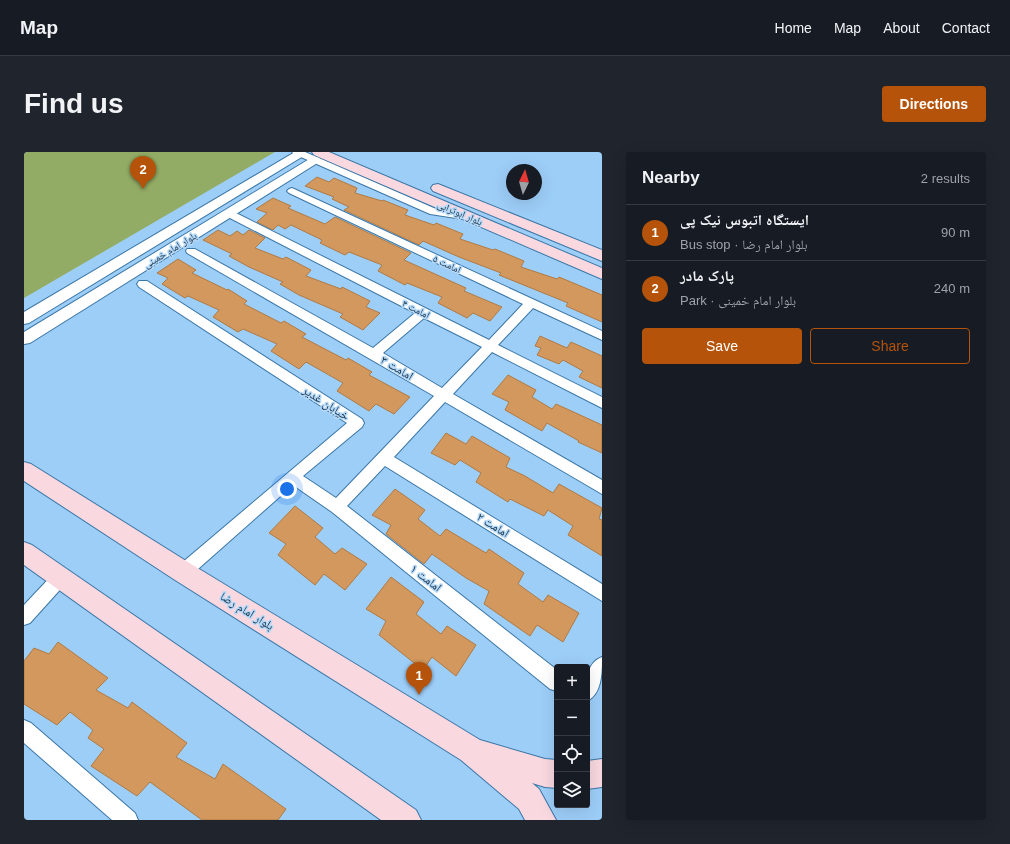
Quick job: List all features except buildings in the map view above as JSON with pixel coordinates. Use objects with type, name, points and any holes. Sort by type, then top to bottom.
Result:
[{"type":"main road","points":[[351,152],[373,161]]},
{"type":"main road","name":"بلوار ابوترابی","points":[[317,156],[469,217],[602,274]]},
{"type":"main road","name":"بلوار ابوترابی","points":[[425,183],[602,256]]},
{"type":"main road","name":"بلوار امام رضا","points":[[24,470],[183,572],[471,750]]},
{"type":"main road","points":[[24,552],[406,820]]},
{"type":"main road","points":[[471,750],[546,773],[554,774]]},
{"type":"main road","points":[[471,750],[529,799],[541,820]]},
{"type":"main road","points":[[590,775],[602,773]]},
{"type":"street","points":[[299,153],[317,156]]},
{"type":"street","name":"بلوار امام خمینی","points":[[24,319],[299,153]]},
{"type":"street","name":"بلوار امام خمینی","points":[[24,339],[230,214],[317,156]]},
{"type":"street","name":"امامت ۵","points":[[292,191],[602,336]]},
{"type":"street","name":"امامت ۴","points":[[230,214],[602,403]]},
{"type":"street","name":"امامت ۳","points":[[191,251],[374,354],[602,488]]},
{"type":"street","name":"خیابان غدیر","points":[[143,284],[357,423],[292,477],[183,572]]},
{"type":"street","points":[[337,507],[531,303]]},
{"type":"street","points":[[40,310],[56,320]]},
{"type":"street","points":[[374,354],[423,312]]},
{"type":"street","name":"امامت ۲","points":[[384,458],[602,592]]},
{"type":"street","name":"امامت ۱","points":[[292,477],[337,507],[554,680]]},
{"type":"street","points":[[24,617],[61,577]]},
{"type":"street","points":[[590,687],[602,666]]},
{"type":"street","points":[[24,730],[128,820]]},
{"type":"green space","points":[[24,152],[275,152],[24,298]]},
{"type":"place","name":"پارک مادر","points":[[143,189]]},
{"type":"place","name":"ایستگاه اتبوس نیک پی","points":[[419,695]]}]
